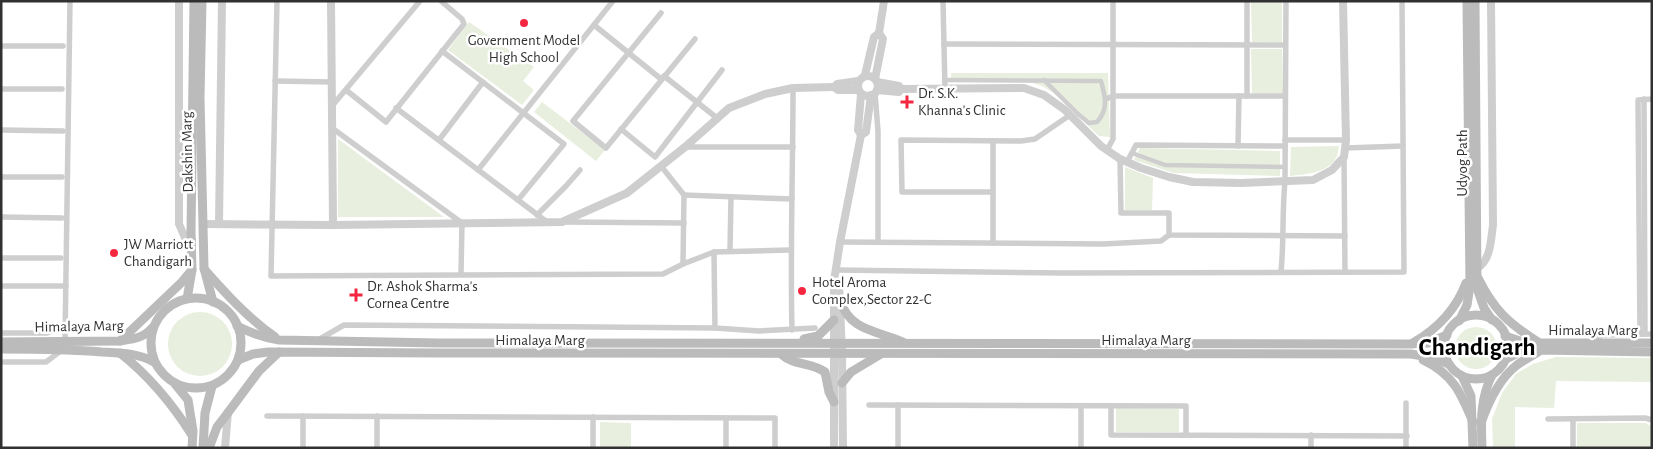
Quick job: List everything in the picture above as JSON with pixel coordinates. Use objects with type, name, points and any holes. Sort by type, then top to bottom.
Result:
[{"type":"main road","name":"Dakshin Marg","points":[[187,299],[192,270],[194,1]]},
{"type":"main road","name":"Dakshin Marg","points":[[202,1],[200,98],[204,268],[213,302]]},
{"type":"main road","name":"Udyog Path","points":[[1467,1],[1474,273],[1479,295],[1484,308],[1492,320]]},
{"type":"main road","name":"Udyog Path","points":[[1459,321],[1467,305],[1474,273],[1475,1]]},
{"type":"main road","points":[[204,268],[238,306],[258,325],[279,340]]},
{"type":"main road","points":[[120,341],[182,282],[192,270]]},
{"type":"main road","points":[[1410,344],[1427,335],[1442,321],[1454,307],[1474,273],[1498,311],[1541,347],[1516,366],[1501,383],[1477,422]]},
{"type":"main road","points":[[187,299],[204,299],[223,307],[232,316],[238,326],[241,337],[241,349],[232,371],[223,380],[212,386],[200,389],[187,388],[175,384],[166,378],[154,362],[151,350],[151,338],[159,316],[176,302],[187,299]]},
{"type":"main road","points":[[840,300],[845,313],[859,325],[908,344]]},
{"type":"main road","points":[[1471,316],[1480,316],[1492,320],[1501,328],[1505,336],[1506,359],[1502,366],[1492,375],[1482,379],[1472,379],[1462,376],[1449,364],[1445,355],[1445,341],[1447,335],[1459,321],[1471,316]]},
{"type":"main road","points":[[788,343],[818,336],[834,320]]},
{"type":"main road","name":"Himalaya Marg","points":[[1,349],[120,341],[147,334],[154,326]]},
{"type":"main road","name":"Himalaya Marg","points":[[238,326],[270,339],[279,340],[439,342],[1410,344],[1428,343],[1447,335]]},
{"type":"main road","name":"Himalaya Marg","points":[[1505,336],[1541,347],[1652,352]]},
{"type":"main road","name":"Himalaya Marg","points":[[1,342],[64,345],[136,355],[154,362]]},
{"type":"main road","name":"Himalaya Marg","points":[[1506,359],[1520,352],[1541,347],[1588,343],[1652,343]]},
{"type":"main road","name":"Himalaya Marg","points":[[238,360],[253,354],[268,352],[1411,354],[1429,357],[1449,364]]},
{"type":"main road","points":[[209,448],[217,427],[259,371],[279,352]]},
{"type":"main road","points":[[119,353],[136,366],[183,420],[192,435]]},
{"type":"main road","points":[[781,354],[788,360],[817,366],[825,372],[829,392],[834,402]]},
{"type":"main road","points":[[842,383],[851,372],[881,354]]},
{"type":"main road","points":[[1411,354],[1444,372],[1456,385],[1477,422]]},
{"type":"main road","points":[[1473,448],[1484,391],[1492,375]]},
{"type":"main road","points":[[1462,376],[1471,396],[1482,448]]},
{"type":"main road","points":[[175,384],[188,400],[192,448]]},
{"type":"main road","points":[[204,448],[205,413],[212,386]]},
{"type":"street","points":[[1,362],[46,362],[64,345],[66,328],[70,1]]},
{"type":"street","points":[[179,1],[179,224],[186,240],[192,240]]},
{"type":"street","points":[[219,224],[222,1]]},
{"type":"street","points":[[276,1],[272,276],[663,274],[714,252],[730,250],[790,250]]},
{"type":"street","points":[[331,1],[333,225]]},
{"type":"street","points":[[332,106],[420,1]]},
{"type":"street","points":[[346,90],[386,122],[464,21],[441,1]]},
{"type":"street","points":[[478,170],[614,1]]},
{"type":"street","points":[[834,88],[837,84],[858,81],[865,75],[874,37],[879,33],[884,1]]},
{"type":"street","points":[[943,1],[945,89]]},
{"type":"street","points":[[1107,150],[1113,139],[1113,1]]},
{"type":"street","points":[[1247,1],[1248,96]]},
{"type":"street","points":[[1281,272],[1285,181],[1286,1]]},
{"type":"street","points":[[1343,1],[1346,144],[1344,157],[1345,272]]},
{"type":"street","points":[[837,270],[1062,273],[1404,272],[1402,1]]},
{"type":"street","points":[[1474,273],[1482,265],[1488,251],[1493,225],[1491,1]]},
{"type":"street","points":[[661,13],[573,121],[606,148],[696,39]]},
{"type":"street","points":[[594,25],[717,118]]},
{"type":"street","points":[[861,135],[866,132],[875,88],[883,39],[879,33]]},
{"type":"street","points":[[944,44],[1285,45]]},
{"type":"street","points":[[1,46],[63,46]]},
{"type":"street","points":[[442,51],[564,144],[518,200]]},
{"type":"street","points":[[620,129],[655,157],[722,70]]},
{"type":"street","points":[[865,75],[871,76],[875,88],[878,131],[878,242]]},
{"type":"street","points":[[945,80],[1044,80],[1101,81],[1106,98],[1102,117],[1097,122],[1090,123],[1078,114],[1044,80]]},
{"type":"street","points":[[275,81],[332,82]]},
{"type":"street","points":[[838,343],[834,320],[834,281],[861,135],[858,130],[860,92],[858,81]]},
{"type":"street","points":[[439,140],[483,82]]},
{"type":"street","points":[[562,222],[627,193],[729,108],[765,94],[793,88],[834,88],[860,92],[868,96],[875,88]]},
{"type":"street","points":[[792,330],[790,250],[793,88]]},
{"type":"street","points":[[875,88],[898,92],[901,89],[1024,88],[1044,95],[1070,115],[1101,146],[1124,160],[1140,168],[1193,182],[1241,183],[1313,180],[1332,170],[1344,157]]},
{"type":"street","points":[[1,89],[62,89]]},
{"type":"street","points":[[1106,98],[1113,96],[1285,96]]},
{"type":"street","points":[[1238,146],[1239,96]]},
{"type":"street","points":[[1588,343],[1603,335],[1646,334],[1642,235],[1644,100],[1652,100]]},
{"type":"street","points":[[396,108],[547,222]]},
{"type":"street","points":[[992,192],[902,192],[901,140],[1021,141],[1035,138],[1070,115]]},
{"type":"street","points":[[332,128],[462,223]]},
{"type":"street","points":[[1,130],[63,131]]},
{"type":"street","points":[[993,140],[993,243]]},
{"type":"street","points":[[1169,235],[1169,213],[1121,213],[1124,160],[1132,153],[1136,145],[1238,146],[1285,143],[1403,146]]},
{"type":"street","points":[[684,146],[793,148]]},
{"type":"street","points":[[1132,153],[1165,165],[1285,167]]},
{"type":"street","points":[[661,166],[684,195],[683,264]]},
{"type":"street","points":[[537,215],[580,170]]},
{"type":"street","points":[[1,177],[62,177]]},
{"type":"street","points":[[684,195],[792,198]]},
{"type":"street","points":[[730,250],[731,197]]},
{"type":"street","points":[[1,217],[62,218]]},
{"type":"street","points":[[1642,222],[1652,222]]},
{"type":"street","points":[[461,274],[462,223]]},
{"type":"street","points":[[203,224],[684,223]]},
{"type":"street","points":[[840,242],[1103,244],[1161,241],[1169,235],[1345,236]]},
{"type":"street","points":[[1642,235],[1652,235]]},
{"type":"street","points":[[714,252],[715,328]]},
{"type":"street","points":[[1,258],[61,258]]},
{"type":"street","points":[[834,448],[834,402],[840,300],[837,270]]},
{"type":"street","points":[[1,286],[66,286]]},
{"type":"street","points":[[318,340],[344,325],[715,328],[764,331],[815,328]]},
{"type":"street","points":[[1,333],[47,332],[66,328]]},
{"type":"street","points":[[763,343],[764,331]]},
{"type":"street","points":[[838,354],[842,383],[843,448]]},
{"type":"street","points":[[1406,403],[1406,448]]},
{"type":"street","points":[[869,405],[1186,406],[1186,435]]},
{"type":"street","points":[[898,405],[898,448]]},
{"type":"street","points":[[1081,406],[1081,448]]},
{"type":"street","points":[[1111,406],[1111,434],[1407,436]]},
{"type":"street","points":[[225,448],[228,412]]},
{"type":"street","points":[[267,416],[775,418],[775,448]]},
{"type":"street","points":[[303,416],[303,448]]},
{"type":"street","points":[[377,416],[377,448]]},
{"type":"street","points":[[592,417],[593,448]]},
{"type":"street","points":[[726,418],[726,448]]},
{"type":"street","points":[[1548,419],[1645,418],[1652,420]]},
{"type":"street","points":[[1573,419],[1573,448]]},
{"type":"street","points":[[1311,435],[1311,448]]},
{"type":"green space","points":[[1251,1],[1282,1],[1282,42],[1252,42]]},
{"type":"green space","points":[[469,22],[534,67],[523,81],[534,90],[522,105],[448,50]]},
{"type":"green space","points":[[1251,49],[1282,49],[1283,93],[1252,93]]},
{"type":"green space","points":[[951,73],[1108,73],[1110,137],[1099,136],[1054,93],[1042,86],[1029,82],[951,80]]},
{"type":"green space","points":[[542,102],[605,150],[596,161],[534,112]]},
{"type":"green space","points":[[338,139],[444,217],[338,217]]},
{"type":"green space","points":[[1339,146],[1336,158],[1328,167],[1316,172],[1290,176],[1291,147]]},
{"type":"green space","points":[[1140,148],[1280,151],[1280,176],[1174,173],[1134,160]]},
{"type":"green space","points":[[1125,167],[1153,178],[1152,210],[1125,210]]},
{"type":"green space","points":[[200,312],[218,318],[226,326],[232,344],[226,362],[218,370],[200,376],[182,370],[174,362],[168,344],[174,326],[182,318]]},
{"type":"green space","points":[[1476,327],[1491,333],[1497,348],[1491,363],[1476,369],[1461,363],[1455,348],[1461,333]]},
{"type":"green space","points":[[1556,357],[1652,358],[1652,382],[1556,381],[1554,408],[1515,407],[1515,448],[1493,448],[1492,419],[1502,393],[1516,374],[1533,364]]},
{"type":"green space","points":[[1116,408],[1179,409],[1179,432],[1116,432]]},
{"type":"green space","points":[[600,422],[631,423],[631,448],[600,448]]},
{"type":"green space","points":[[1577,423],[1646,423],[1652,427],[1652,448],[1577,448]]},
{"type":"place","name":"Government Model High School","points":[[524,23]]},
{"type":"place","name":"Dr. S.K. Khanna's Clinic","points":[[907,102]]},
{"type":"place","name":"JW Marriott Chandigarh","points":[[114,253]]},
{"type":"place","name":"Hotel Aroma Complex,Sector 22-C","points":[[802,291]]},
{"type":"place","name":"Dr. Ashok Sharma's Cornea Centre","points":[[356,295]]},
{"type":"district","name":"Chandigarh","points":[[1477,346]]}]
